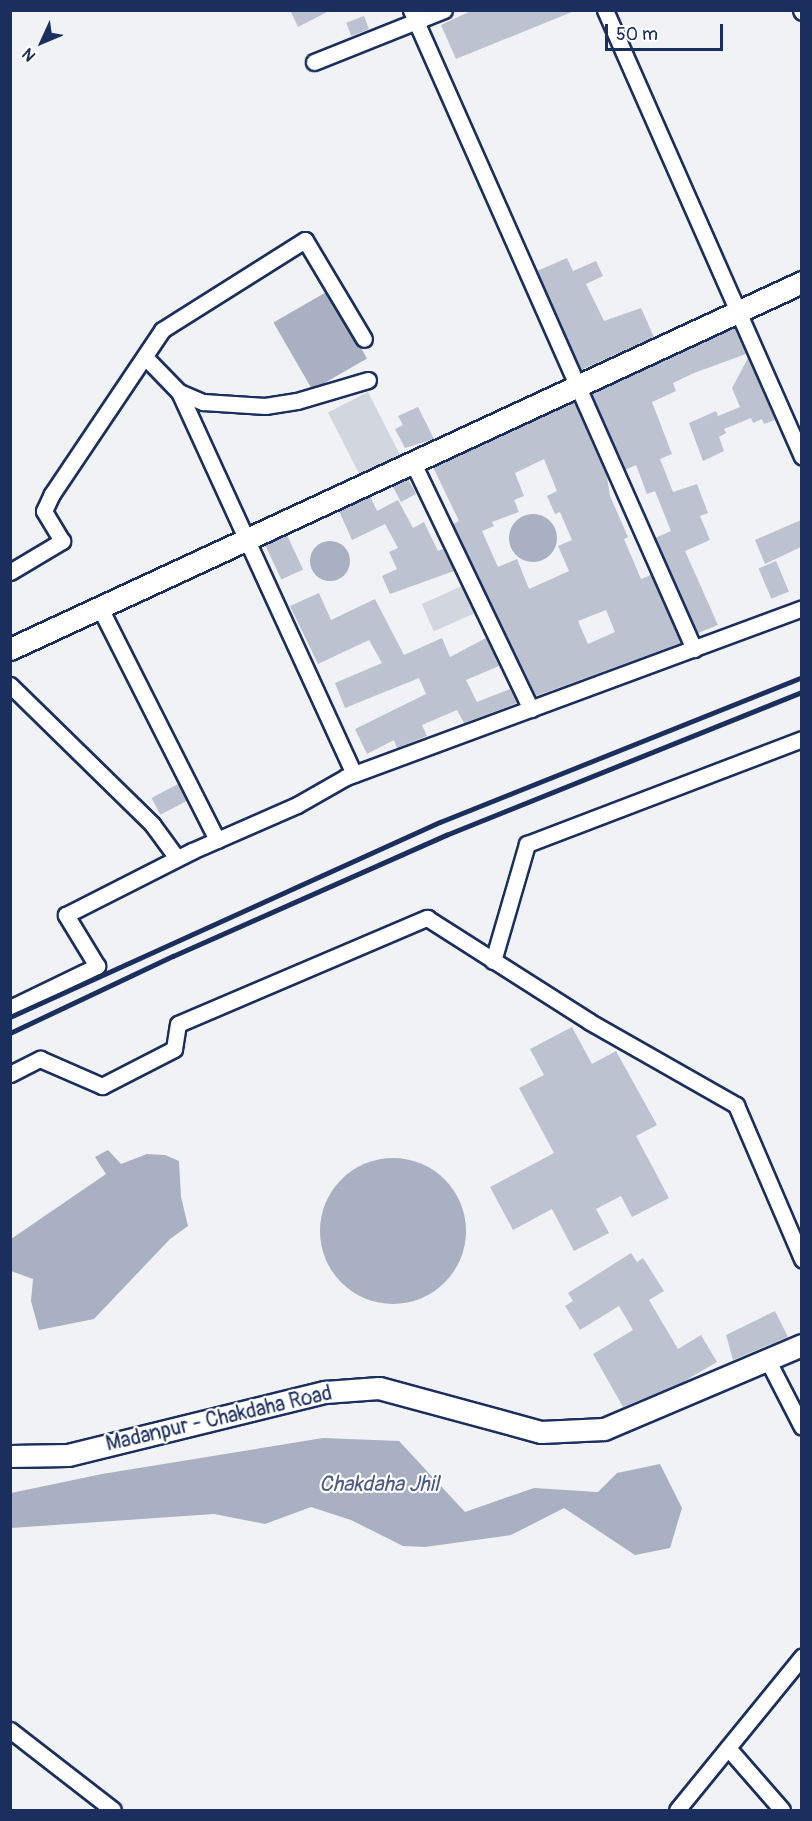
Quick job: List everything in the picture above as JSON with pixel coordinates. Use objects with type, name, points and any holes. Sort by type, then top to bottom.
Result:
[{"type":"main road","points":[[10,649],[801,282]]},
{"type":"main road","name":"Madanpur - Chakdaha Road","points":[[10,1456],[68,1455],[326,1392],[380,1388],[541,1432],[604,1429],[801,1345]]},
{"type":"street","points":[[314,62],[414,16],[444,10]]},
{"type":"street","points":[[605,10],[740,310],[801,457]]},
{"type":"street","points":[[414,16],[694,649]]},
{"type":"street","points":[[10,572],[62,542],[45,511],[52,494],[162,330],[305,240],[364,339]]},
{"type":"street","points":[[145,357],[179,392],[249,539],[354,774]]},
{"type":"street","points":[[179,392],[203,402],[265,406],[297,401],[368,380]]},
{"type":"street","points":[[413,463],[531,709]]},
{"type":"street","points":[[100,608],[217,840]]},
{"type":"street","points":[[10,1008],[97,966],[66,915],[177,858],[297,805],[354,774],[801,608]]},
{"type":"street","points":[[10,685],[152,824],[177,858]]},
{"type":"street","points":[[493,961],[528,844],[801,739]]},
{"type":"street","points":[[10,1074],[40,1059],[102,1086],[174,1049],[177,1024],[427,918],[590,1022],[736,1105],[801,1259]]},
{"type":"street","points":[[767,1359],[801,1427]]},
{"type":"street","points":[[676,1810],[801,1657]]},
{"type":"street","points":[[10,1730],[113,1810]]},
{"type":"street","points":[[728,1748],[782,1810]]},
{"type":"shaded area","points":[[368,392],[401,456],[361,477],[328,412]]},
{"type":"shaded area","points":[[471,582],[483,609],[434,631],[422,604]]},
{"type":"water","points":[[328,291],[367,359],[312,390],[273,322]]},
{"type":"water","points":[[533,514],[550,521],[557,538],[550,555],[533,562],[516,555],[509,538],[516,521]]},
{"type":"water","points":[[330,541],[344,547],[350,561],[344,575],[330,581],[316,575],[310,561],[316,547]]},
{"type":"water","points":[[108,1150],[121,1164],[147,1154],[165,1155],[179,1161],[181,1197],[188,1226],[170,1239],[94,1319],[39,1330],[31,1301],[33,1279],[11,1271],[11,1239],[106,1174],[95,1157]]},
{"type":"water","points":[[393,1158],[407,1159],[421,1164],[434,1170],[445,1179],[454,1190],[460,1203],[465,1217],[465,1245],[460,1259],[454,1272],[445,1283],[434,1292],[421,1298],[407,1303],[393,1304],[379,1303],[365,1298],[352,1292],[341,1283],[332,1272],[326,1259],[321,1245],[320,1231],[321,1217],[326,1203],[332,1190],[341,1179],[352,1170],[365,1164],[379,1159]]},
{"type":"water","name":"Chakdaha Jhil","points":[[323,1438],[399,1441],[465,1512],[534,1488],[598,1492],[617,1473],[660,1464],[682,1508],[670,1548],[635,1555],[564,1508],[511,1535],[425,1547],[403,1546],[351,1520],[311,1507],[265,1524],[214,1514],[11,1528],[11,1493],[102,1474]]},
{"type":"building","points":[[290,10],[331,10],[298,27]]},
{"type":"building","points":[[473,10],[572,10],[572,12],[456,59],[441,25]]},
{"type":"building","points":[[364,16],[369,29],[351,36],[346,23]]},
{"type":"building","points":[[567,258],[573,271],[596,261],[603,276],[586,284],[604,321],[641,308],[654,337],[581,370],[537,271]]},
{"type":"building","points":[[734,327],[746,354],[673,383],[676,391],[652,402],[672,454],[660,459],[673,492],[697,484],[708,513],[700,516],[710,540],[685,551],[718,625],[698,633],[655,538],[671,531],[655,491],[647,494],[636,465],[625,470],[592,394]]},
{"type":"building","points":[[748,358],[775,420],[764,424],[762,419],[753,423],[751,418],[724,429],[726,433],[719,437],[724,451],[703,461],[689,423],[716,411],[718,416],[740,407],[732,388]]},
{"type":"building","points":[[574,402],[607,477],[610,496],[628,537],[624,539],[641,579],[651,575],[681,643],[536,696],[453,524],[459,521],[433,467]],"holes":[[[544,459],[557,491],[547,496],[555,514],[560,512],[572,540],[558,546],[569,571],[529,589],[517,559],[498,567],[482,531],[494,526],[492,522],[519,512],[514,500],[524,496],[515,473]],[[606,610],[615,632],[588,644],[578,621]]]},
{"type":"building","points":[[418,407],[434,439],[405,448],[395,429],[403,425],[398,416]]},
{"type":"building","points":[[408,479],[416,494],[401,502],[393,487]]},
{"type":"building","points":[[370,496],[377,511],[398,500],[413,528],[424,522],[438,551],[443,549],[454,571],[390,594],[382,576],[397,569],[389,552],[398,548],[385,524],[352,540],[339,511]]},
{"type":"building","points":[[801,520],[801,547],[765,564],[755,540]]},
{"type":"building","points":[[287,535],[303,569],[281,580],[265,545]]},
{"type":"building","points":[[776,561],[789,591],[771,599],[759,568]]},
{"type":"building","points":[[319,593],[331,620],[375,599],[404,655],[442,638],[450,657],[486,638],[499,666],[466,680],[477,702],[510,689],[517,703],[464,723],[457,710],[422,725],[427,736],[397,748],[394,740],[367,754],[355,729],[426,694],[419,678],[345,708],[335,683],[382,663],[369,640],[318,664],[290,606]]},
{"type":"building","points":[[178,784],[187,801],[160,815],[152,798]]},
{"type":"building","points":[[572,1027],[592,1064],[616,1051],[657,1125],[636,1136],[669,1198],[632,1217],[621,1196],[596,1209],[609,1233],[574,1251],[552,1209],[513,1230],[490,1187],[554,1153],[519,1088],[544,1075],[530,1049]]},
{"type":"building","points":[[631,1253],[637,1262],[643,1258],[664,1291],[649,1300],[678,1349],[701,1335],[717,1362],[683,1382],[623,1407],[593,1354],[633,1330],[619,1306],[580,1330],[565,1306],[573,1301],[568,1293]]},
{"type":"building","points":[[775,1311],[788,1337],[733,1360],[726,1335]]},
{"type":"railway","points":[[10,1017],[440,822],[802,677]]},
{"type":"railway","points":[[10,1033],[173,956],[446,835],[802,692]]}]
